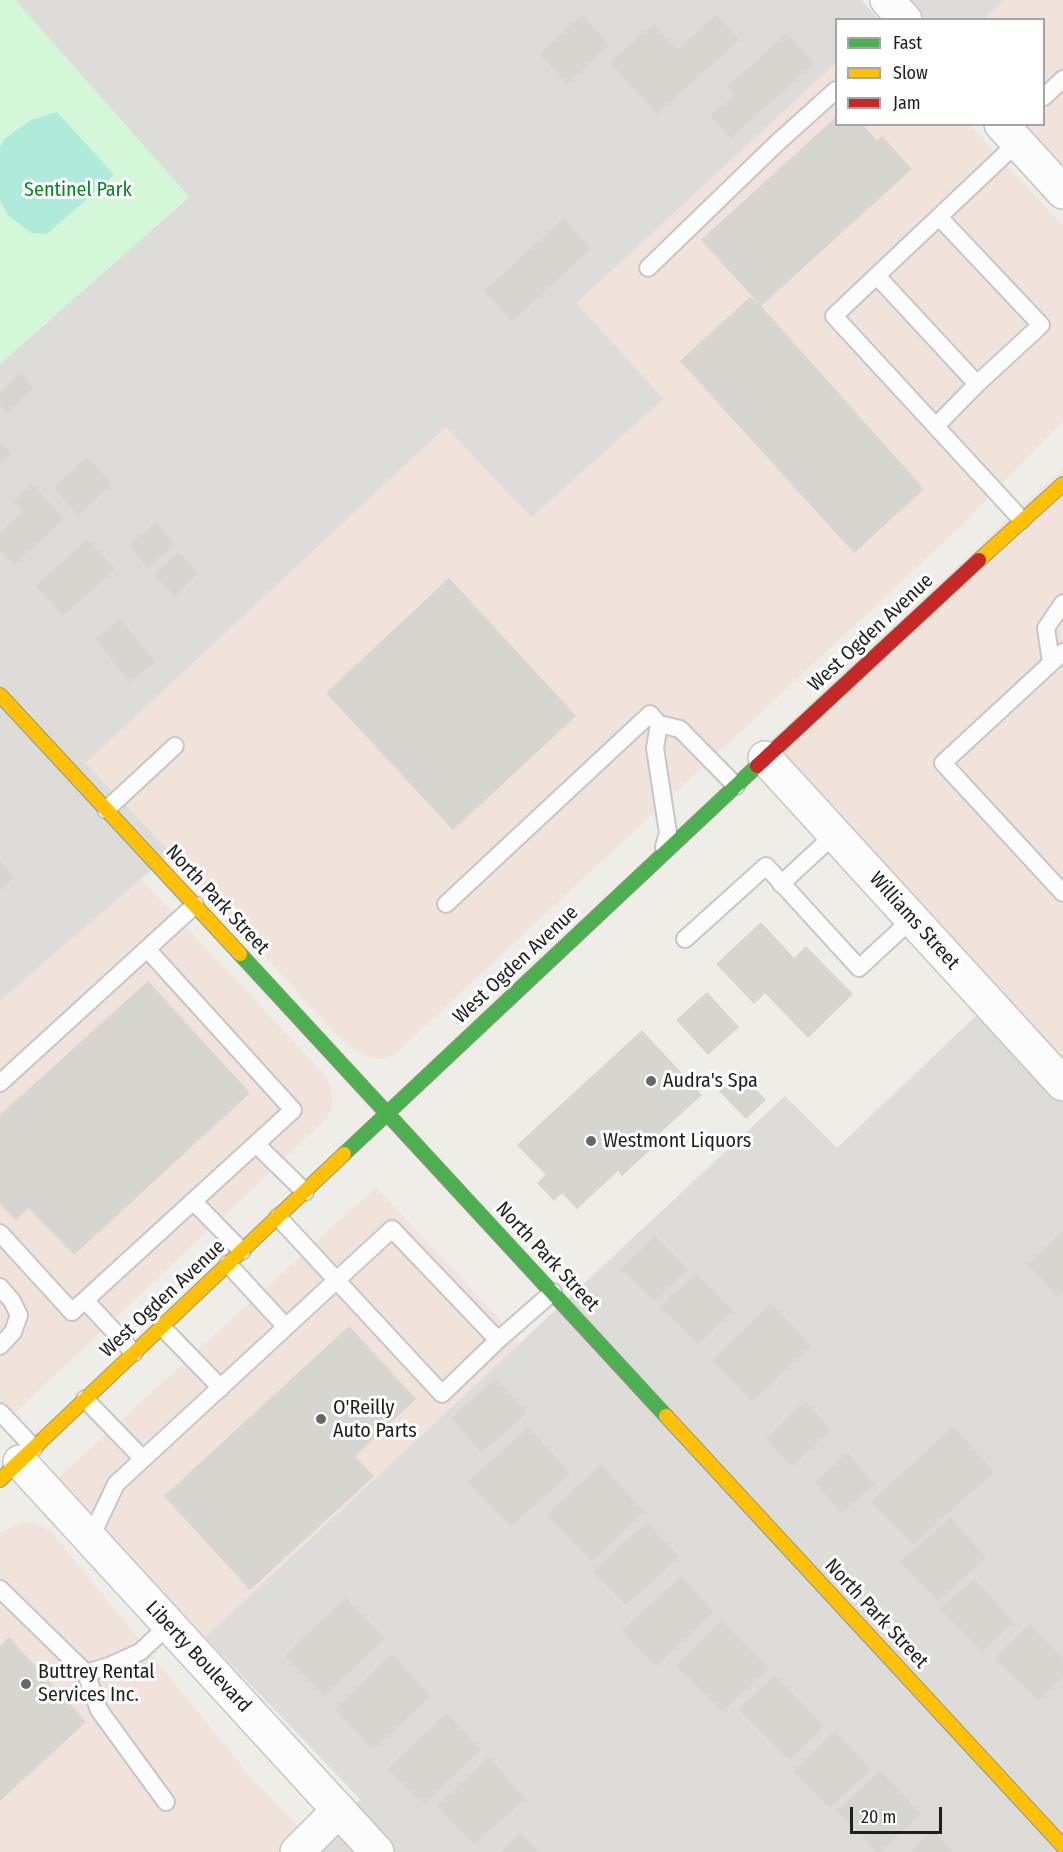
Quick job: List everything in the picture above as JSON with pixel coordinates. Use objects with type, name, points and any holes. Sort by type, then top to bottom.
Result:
[{"type":"street","points":[[887,0],[903,18]]},
{"type":"street","points":[[1010,130],[1063,192]]},
{"type":"street","name":"West Ogden Avenue","points":[[18,1463],[736,786],[1063,484]]},
{"type":"street","name":"North Park Street","points":[[0,695],[1063,1846]]},
{"type":"street","name":"Williams Street","points":[[765,759],[1063,1084]]},
{"type":"street","name":"Liberty Boulevard","points":[[18,1463],[377,1852]]},
{"type":"street","points":[[297,1852],[339,1810]]},
{"type":"lane","points":[[1045,96],[1063,80]]},
{"type":"lane","points":[[648,268],[776,144],[835,92]]},
{"type":"lane","points":[[1010,130],[939,217],[834,316],[1022,520]]},
{"type":"lane","points":[[936,426],[977,384],[1041,325],[939,217]]},
{"type":"lane","points":[[877,276],[977,384]]},
{"type":"lane","points":[[1063,603],[1046,628],[1057,657],[943,763],[1063,893]]},
{"type":"lane","points":[[446,904],[650,714],[659,724],[680,729],[736,786]]},
{"type":"lane","points":[[659,724],[655,748],[668,833],[661,857]]},
{"type":"lane","points":[[106,810],[175,746]]},
{"type":"lane","points":[[781,884],[835,834]]},
{"type":"lane","points":[[686,939],[766,866],[859,968],[912,919]]},
{"type":"lane","points":[[0,1083],[195,905]]},
{"type":"lane","points":[[0,1233],[72,1312],[293,1110],[147,949]]},
{"type":"lane","points":[[256,1144],[304,1192]]},
{"type":"lane","points":[[193,1201],[242,1251]]},
{"type":"lane","points":[[278,1217],[442,1394],[498,1340],[553,1292]]},
{"type":"lane","points":[[90,1539],[116,1484],[392,1229],[498,1340]]},
{"type":"lane","points":[[228,1264],[286,1327]]},
{"type":"lane","points":[[0,1287],[12,1301],[19,1315],[13,1332],[0,1346]]},
{"type":"lane","points":[[85,1300],[134,1353]]},
{"type":"lane","points":[[162,1327],[221,1388]]},
{"type":"lane","points":[[85,1399],[143,1459]]},
{"type":"lane","points":[[0,1412],[18,1463]]},
{"type":"lane","points":[[0,1588],[86,1673],[99,1710],[166,1802]]},
{"type":"lane","points":[[86,1673],[109,1666],[140,1652],[169,1625]]},
{"type":"shaded area","points":[[15,0],[861,0],[877,18],[835,18],[835,64],[577,303],[664,399],[531,518],[445,428],[86,763],[171,853],[0,1001],[0,364],[189,197]]},
{"type":"shaded area","points":[[901,0],[1004,0],[985,18],[918,18]]},
{"type":"shaded area","points":[[1004,0],[1063,0],[1063,173],[1018,126],[1045,126],[1045,18],[985,18]]},
{"type":"shaded area","points":[[835,64],[835,126],[971,126],[1063,226],[1063,421],[959,528],[395,1054],[383,1059],[368,1057],[352,1048],[334,1032],[86,763],[446,427],[532,518],[664,399],[577,304]]},
{"type":"shaded area","points":[[1063,468],[1063,1084],[758,752]]},
{"type":"shaded area","points":[[141,879],[326,1076],[331,1089],[330,1113],[0,1427],[0,1001]]},
{"type":"shaded area","points":[[979,1013],[1063,1103],[1063,1852],[310,1852],[360,1799],[205,1637],[785,1096],[837,1148]]},
{"type":"shaded area","points":[[376,1187],[521,1342],[205,1637],[57,1479]]},
{"type":"shaded area","points":[[21,1523],[35,1524],[51,1531],[252,1779],[297,1825],[288,1852],[0,1852],[0,1533]]},
{"type":"green space","name":"Sentinel Park","points":[[0,0],[15,0],[189,197],[0,364]]},
{"type":"green space","points":[[57,112],[114,175],[47,234],[31,233],[8,215],[0,201],[0,148],[4,139],[31,120]]},
{"type":"building","points":[[716,14],[739,40],[657,114],[610,62],[653,24],[677,50]]},
{"type":"building","points":[[582,15],[609,45],[567,84],[540,54]]},
{"type":"building","points":[[787,33],[814,63],[731,138],[710,116],[734,95],[727,87]]},
{"type":"building","points":[[835,118],[835,126],[864,126],[877,141],[882,136],[912,169],[761,306],[701,240]]},
{"type":"building","points":[[564,218],[591,249],[512,321],[484,291]]},
{"type":"building","points":[[750,297],[761,306],[924,489],[854,553],[680,361]]},
{"type":"building","points":[[20,373],[34,388],[7,413],[0,405],[0,392]]},
{"type":"building","points":[[0,442],[11,454],[0,464]]},
{"type":"building","points":[[87,457],[112,484],[78,515],[54,488]]},
{"type":"building","points":[[32,484],[64,519],[14,565],[0,550],[0,533],[23,512],[13,501]]},
{"type":"building","points":[[156,522],[175,545],[148,568],[129,546]]},
{"type":"building","points":[[87,539],[115,569],[63,616],[36,586]]},
{"type":"building","points":[[178,552],[198,573],[174,596],[154,574]]},
{"type":"building","points":[[449,578],[576,716],[453,830],[326,693]]},
{"type":"building","points":[[120,619],[155,662],[130,682],[95,639]]},
{"type":"building","points":[[0,861],[14,877],[0,890]]},
{"type":"building","points":[[761,922],[794,958],[806,946],[853,994],[808,1038],[765,993],[754,1004],[716,964]]},
{"type":"building","points":[[148,981],[250,1093],[74,1255],[29,1208],[16,1220],[0,1203],[0,1115]]},
{"type":"building","points":[[707,992],[739,1027],[708,1055],[676,1020]]},
{"type":"building","name":"Westmont Liquors","points":[[642,1030],[702,1095],[660,1133],[664,1137],[622,1176],[618,1171],[577,1209],[562,1193],[554,1201],[537,1183],[546,1175],[517,1145]]},
{"type":"building","points":[[739,1071],[766,1100],[746,1119],[719,1091]]},
{"type":"building","points":[[1063,1231],[1063,1293],[1058,1297],[1028,1264]]},
{"type":"building","points":[[655,1236],[688,1270],[654,1301],[621,1269]]},
{"type":"building","points":[[696,1273],[733,1311],[698,1344],[660,1307]]},
{"type":"building","points":[[771,1303],[811,1346],[752,1401],[712,1360]]},
{"type":"building","name":"O'Reilly Auto Parts","points":[[349,1326],[416,1399],[355,1456],[374,1476],[250,1590],[164,1496]]},
{"type":"building","points":[[495,1378],[527,1412],[482,1453],[451,1419]]},
{"type":"building","points":[[805,1401],[831,1430],[792,1466],[766,1439]]},
{"type":"building","points":[[953,1426],[994,1472],[913,1545],[871,1502]]},
{"type":"building","points":[[528,1427],[570,1473],[511,1527],[468,1482]]},
{"type":"building","points":[[848,1453],[874,1485],[842,1513],[815,1482]]},
{"type":"building","points":[[601,1464],[644,1512],[592,1561],[547,1515]]},
{"type":"building","points":[[950,1517],[986,1558],[938,1601],[900,1562]]},
{"type":"building","points":[[647,1522],[679,1557],[626,1605],[593,1571]]},
{"type":"building","points":[[681,1576],[714,1612],[656,1666],[622,1631]]},
{"type":"building","points":[[974,1579],[1014,1622],[982,1651],[940,1609]]},
{"type":"building","points":[[346,1598],[385,1639],[324,1696],[285,1656]]},
{"type":"building","points":[[722,1621],[769,1668],[723,1711],[676,1666]]},
{"type":"building","points":[[1029,1624],[1063,1658],[1063,1677],[1039,1701],[995,1659]]},
{"type":"building","name":"Buttrey Rental Services Inc.","points":[[9,1637],[86,1722],[0,1801],[0,1646]]},
{"type":"building","points":[[392,1654],[431,1696],[373,1750],[335,1709]]},
{"type":"building","points":[[775,1675],[824,1727],[790,1760],[738,1709]]},
{"type":"building","points":[[447,1713],[481,1750],[424,1804],[388,1769]]},
{"type":"building","points":[[835,1731],[871,1770],[830,1808],[793,1771]]},
{"type":"building","points":[[489,1757],[525,1799],[474,1844],[437,1806]]},
{"type":"building","points":[[880,1770],[921,1814],[880,1852],[877,1852],[837,1811]]},
{"type":"building","points":[[932,1830],[954,1852],[910,1852]]},
{"type":"building","points":[[520,1832],[540,1852],[501,1852]]},
{"type":"traffic: fast","points":[[344,1154],[757,766]]},
{"type":"traffic: fast","points":[[240,954],[666,1416]]},
{"type":"traffic: slow","points":[[979,560],[1063,484]]},
{"type":"traffic: slow","points":[[0,695],[240,954]]},
{"type":"traffic: slow","points":[[0,1480],[344,1154]]},
{"type":"traffic: slow","points":[[666,1416],[1063,1846]]},
{"type":"traffic: jam","points":[[757,766],[979,560]]},
{"type":"place","name":"Audra's Spa","points":[[651,1081]]},
{"type":"place","name":"Westmont Liquors","points":[[591,1141]]},
{"type":"place","name":"O'Reilly Auto Parts","points":[[321,1419]]},
{"type":"place","name":"Buttrey Rental Services Inc.","points":[[26,1684]]}]
